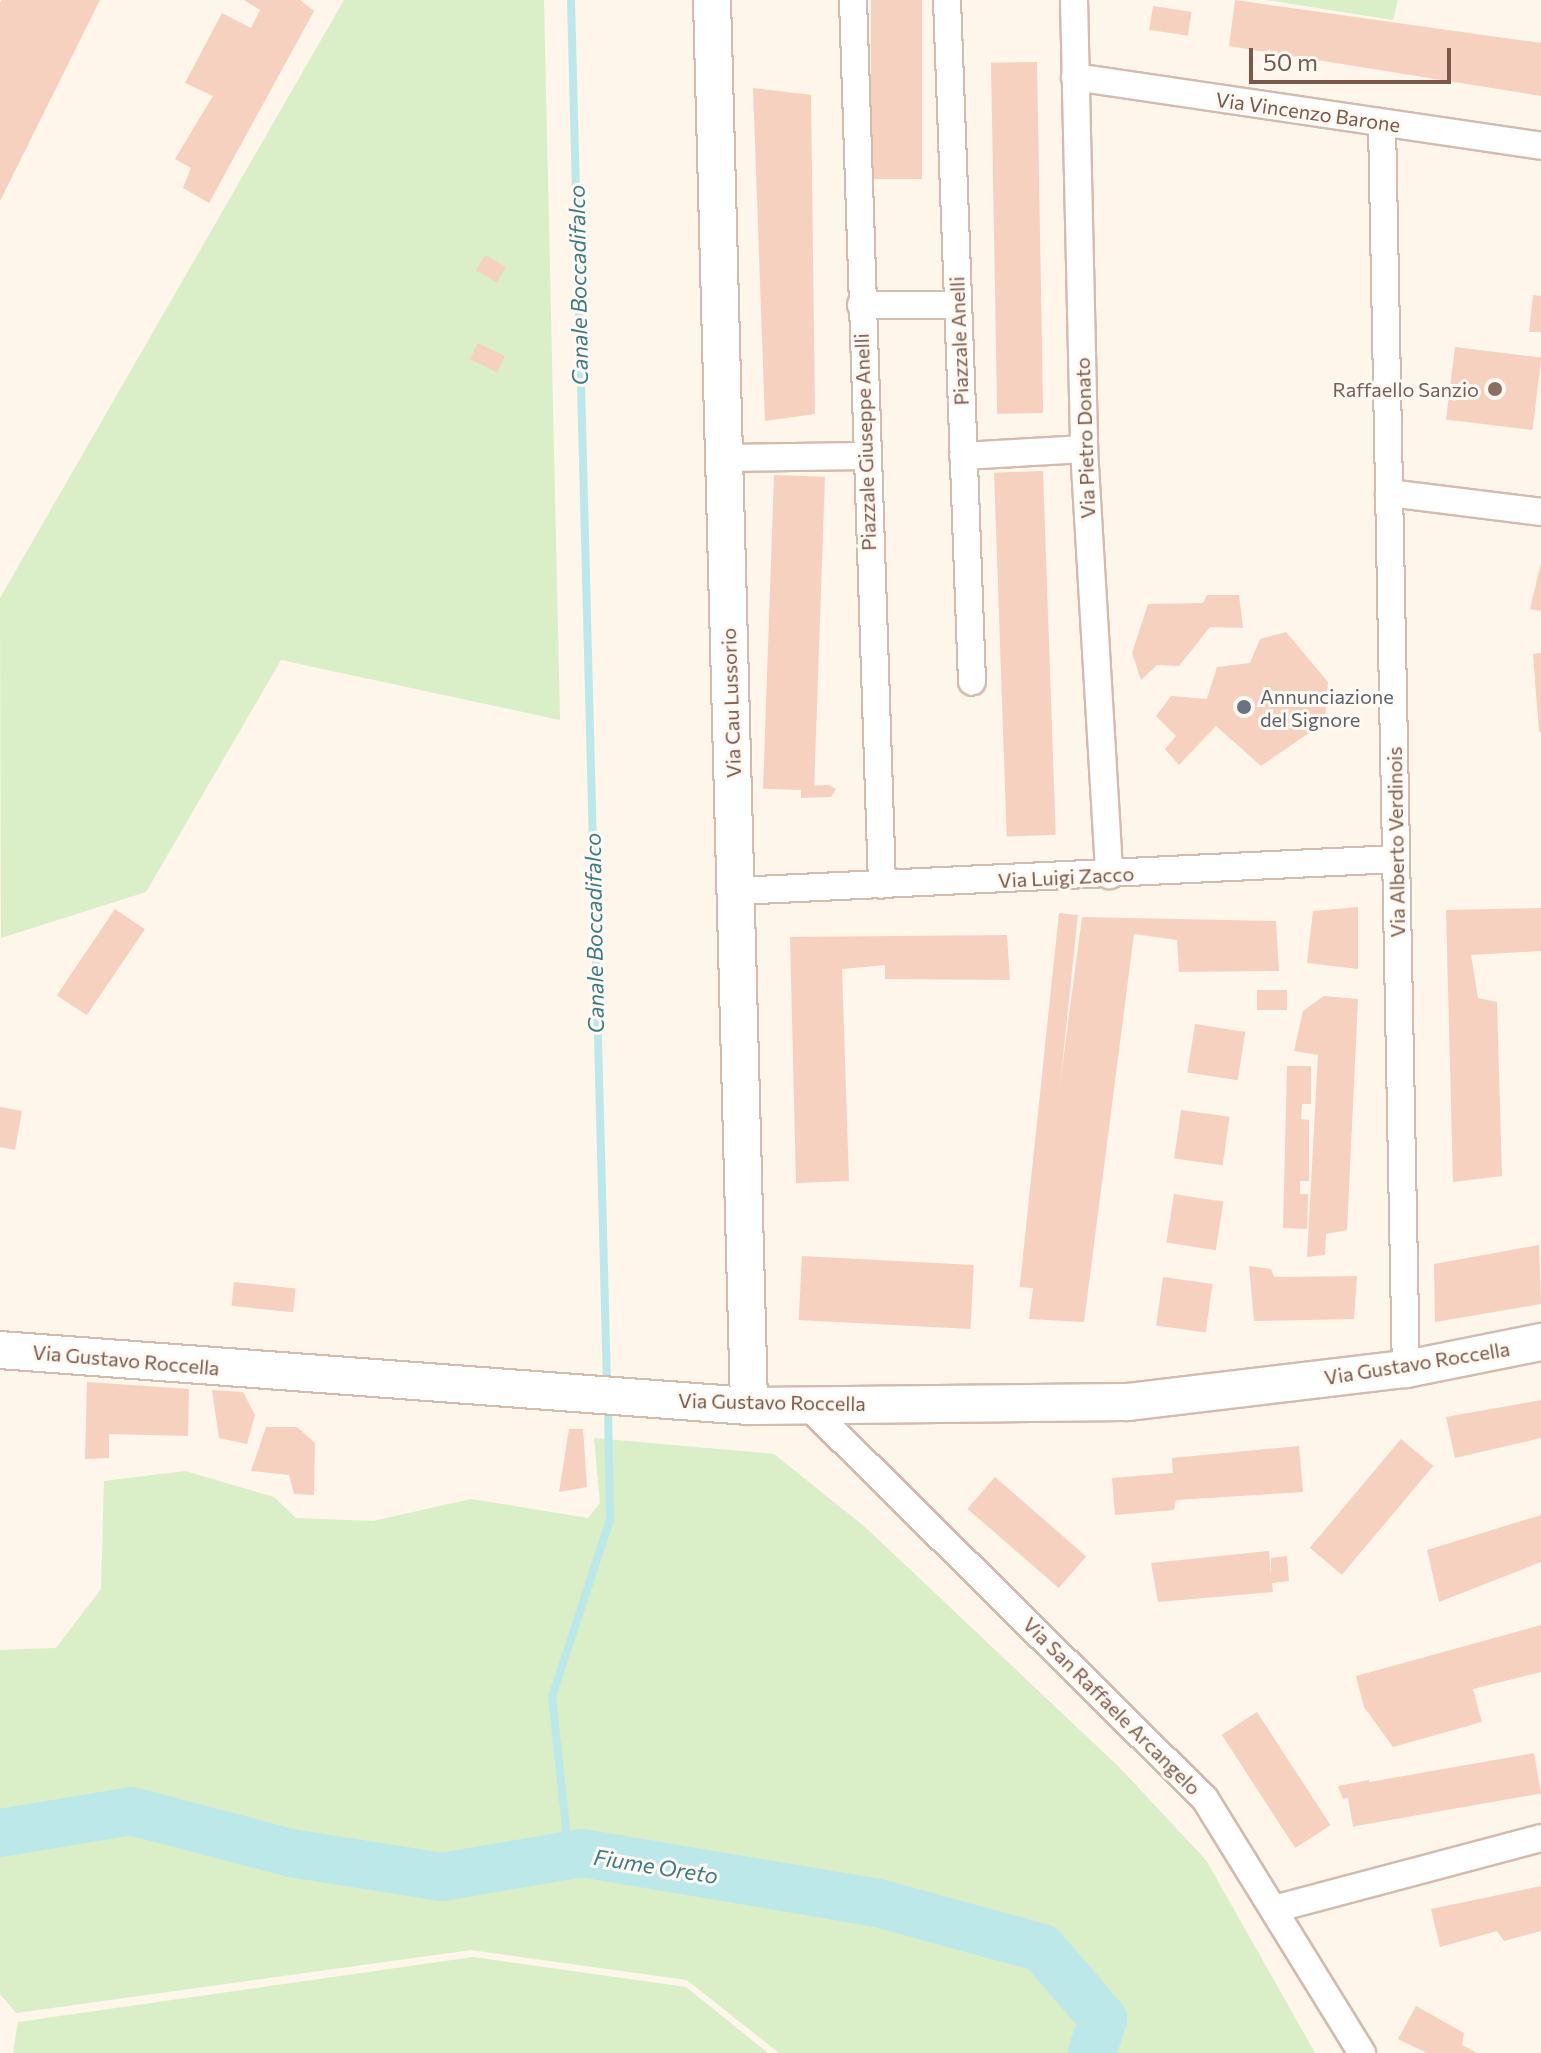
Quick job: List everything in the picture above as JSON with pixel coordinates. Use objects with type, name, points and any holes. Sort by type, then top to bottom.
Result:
[{"type":"street","name":"Via Cau Lussorio","points":[[712,0],[749,1406]]},
{"type":"street","name":"Piazzale Giuseppe Anelli","points":[[853,0],[864,456],[882,885]]},
{"type":"street","name":"Piazzale Anelli","points":[[947,0],[972,682]]},
{"type":"street","name":"Via Pietro Donato","points":[[1074,0],[1084,449],[1109,875]]},
{"type":"street","name":"Via Vincenzo Barone","points":[[1075,77],[1541,146]]},
{"type":"street","name":"Via Alberto Verdinois","points":[[1382,123],[1406,1369]]},
{"type":"street","points":[[861,305],[957,305]]},
{"type":"street","points":[[963,456],[1084,449]]},
{"type":"street","points":[[724,458],[864,456]]},
{"type":"street","points":[[1389,493],[1541,512]]},
{"type":"street","name":"Via Luigi Zacco","points":[[737,891],[1396,859]]},
{"type":"street","name":"Via Gustavo Roccella","points":[[0,1350],[749,1406],[1128,1402],[1406,1369],[1541,1342]]},
{"type":"street","name":"Via San Raffaele Arcangelo","points":[[806,1404],[1205,1799],[1362,2053]]},
{"type":"street","points":[[1274,1909],[1541,1838]]},
{"type":"green space","points":[[344,0],[544,0],[560,720],[281,660],[146,892],[1,938],[0,598]]},
{"type":"green space","points":[[1267,0],[1398,0],[1393,20]]},
{"type":"green space","points":[[594,1438],[774,1454],[865,1527],[1119,1767],[1206,1860],[1315,2053],[779,2053],[687,1980],[471,1950],[16,2013],[0,1994],[0,1650],[56,1648],[101,1589],[104,1481],[185,1471],[274,1497],[296,1518],[373,1521],[471,1499],[588,1518],[600,1503]]},
{"type":"green space","points":[[473,1957],[686,1987],[768,2053],[13,2053],[18,2022]]},
{"type":"building","points":[[2,0],[100,0],[0,201],[0,3]]},
{"type":"building","points":[[244,0],[300,0],[314,11],[209,203],[183,188],[191,168],[175,159],[213,96],[185,83],[222,13],[251,28],[260,10]]},
{"type":"building","points":[[871,0],[922,0],[922,179],[871,179]]},
{"type":"building","points":[[1235,0],[1541,43],[1541,96],[1229,46]]},
{"type":"building","points":[[1153,6],[1192,12],[1188,36],[1149,30]]},
{"type":"building","points":[[1037,62],[1043,413],[997,414],[991,63]]},
{"type":"building","points":[[753,88],[811,95],[815,414],[765,421]]},
{"type":"building","points":[[485,255],[506,267],[497,283],[476,271]]},
{"type":"building","points":[[1533,295],[1541,296],[1541,332],[1529,332]]},
{"type":"building","points":[[478,343],[505,356],[497,372],[470,359]]},
{"type":"building","name":"Raffaello Sanzio","points":[[1455,347],[1541,358],[1532,430],[1446,419]]},
{"type":"building","points":[[1043,471],[1056,835],[1007,836],[994,473]]},
{"type":"building","points":[[774,475],[825,477],[814,791],[763,789]]},
{"type":"building","points":[[1541,563],[1541,611],[1530,609]]},
{"type":"building","points":[[1207,595],[1239,595],[1243,628],[1210,627],[1179,666],[1157,665],[1141,680],[1132,653],[1148,604],[1203,603]]},
{"type":"building","name":"Annunciazione del Signore","points":[[1286,632],[1328,682],[1325,722],[1261,766],[1216,726],[1179,765],[1165,749],[1176,736],[1156,716],[1171,696],[1207,699],[1217,667],[1250,663],[1260,639]]},
{"type":"building","points":[[1541,653],[1541,732],[1539,732],[1533,654]]},
{"type":"building","points":[[829,785],[836,789],[831,797],[801,798],[801,786]]},
{"type":"building","points":[[1358,907],[1358,969],[1307,963],[1313,911]]},
{"type":"building","points":[[1541,908],[1541,951],[1471,955],[1478,998],[1497,1002],[1502,1176],[1453,1182],[1446,910]]},
{"type":"building","points":[[115,909],[145,929],[87,1015],[57,995]]},
{"type":"building","points":[[1059,913],[1078,915],[1039,1289],[1020,1287]]},
{"type":"building","points":[[1082,917],[1276,921],[1279,971],[1179,972],[1177,940],[1134,934],[1084,1322],[1029,1319]]},
{"type":"building","points":[[1007,935],[1010,980],[885,979],[885,965],[842,969],[849,1181],[796,1183],[790,937]]},
{"type":"building","points":[[1257,990],[1287,990],[1287,1010],[1257,1010]]},
{"type":"building","points":[[1324,996],[1358,999],[1347,1230],[1326,1234],[1325,1255],[1307,1257],[1318,1055],[1294,1051],[1303,1011]]},
{"type":"building","points":[[1195,1024],[1245,1032],[1238,1080],[1187,1072]]},
{"type":"building","points":[[1287,1066],[1311,1066],[1311,1104],[1302,1104],[1301,1119],[1309,1120],[1309,1181],[1300,1181],[1300,1194],[1308,1194],[1307,1229],[1283,1228]]},
{"type":"building","points":[[0,1107],[22,1111],[15,1150],[0,1147]]},
{"type":"building","points":[[1181,1110],[1230,1117],[1223,1165],[1174,1159]]},
{"type":"building","points":[[1174,1194],[1223,1202],[1216,1250],[1166,1242]]},
{"type":"building","points":[[1539,1245],[1541,1304],[1435,1322],[1434,1264]]},
{"type":"building","points":[[802,1256],[974,1265],[970,1329],[799,1320]]},
{"type":"building","points":[[1249,1266],[1271,1269],[1274,1277],[1357,1276],[1354,1319],[1254,1321]]},
{"type":"building","points":[[1163,1277],[1213,1284],[1206,1332],[1156,1326]]},
{"type":"building","points":[[234,1282],[296,1288],[293,1312],[231,1306]]},
{"type":"building","points":[[87,1382],[189,1389],[188,1436],[109,1434],[109,1458],[85,1459]]},
{"type":"building","points":[[212,1390],[243,1392],[255,1415],[247,1444],[219,1438]]},
{"type":"building","points":[[1541,1400],[1541,1438],[1455,1458],[1446,1417]]},
{"type":"building","points":[[266,1427],[297,1427],[315,1443],[314,1495],[294,1494],[289,1475],[251,1471]]},
{"type":"building","points":[[569,1429],[583,1429],[587,1487],[559,1492]]},
{"type":"building","points":[[1401,1439],[1433,1466],[1342,1575],[1310,1548]]},
{"type":"building","points":[[1299,1446],[1303,1492],[1176,1500],[1174,1510],[1115,1515],[1112,1478],[1173,1473],[1172,1458]]},
{"type":"building","points":[[995,1477],[1086,1556],[1059,1588],[967,1509]]},
{"type":"building","points":[[1541,1515],[1541,1562],[1439,1602],[1427,1550]]},
{"type":"building","points":[[1269,1551],[1271,1575],[1271,1558],[1287,1556],[1289,1581],[1272,1583],[1273,1592],[1158,1602],[1151,1563]]},
{"type":"building","points":[[1541,1625],[1541,1672],[1473,1689],[1482,1722],[1393,1747],[1364,1707],[1356,1676]]},
{"type":"building","points":[[1257,1712],[1331,1825],[1295,1848],[1222,1735]]},
{"type":"building","points":[[1534,1753],[1541,1793],[1353,1827],[1346,1786]]},
{"type":"building","points":[[1369,1780],[1371,1792],[1343,1799],[1338,1786]]},
{"type":"building","points":[[1541,1886],[1541,1931],[1504,1941],[1497,1931],[1440,1947],[1431,1909]]},
{"type":"building","points":[[1416,2006],[1464,2033],[1462,2045],[1477,2053],[1427,2053],[1398,2039]]},
{"type":"waterway","name":"Canale Boccadifalco","points":[[571,0],[607,1387]]},
{"type":"waterway","name":"Canale Boccadifalco","points":[[569,1856],[552,1697],[610,1520],[608,1404]]},
{"type":"waterway","name":"Fiume Oreto","points":[[0,1833],[131,1811],[291,1853],[442,1877],[582,1853],[878,1903],[1042,1948],[1103,2019],[1092,2053]]},
{"type":"place","name":"Raffaello Sanzio","points":[[1495,389]]},
{"type":"place","name":"Annunciazione del Signore","points":[[1244,707]]}]
